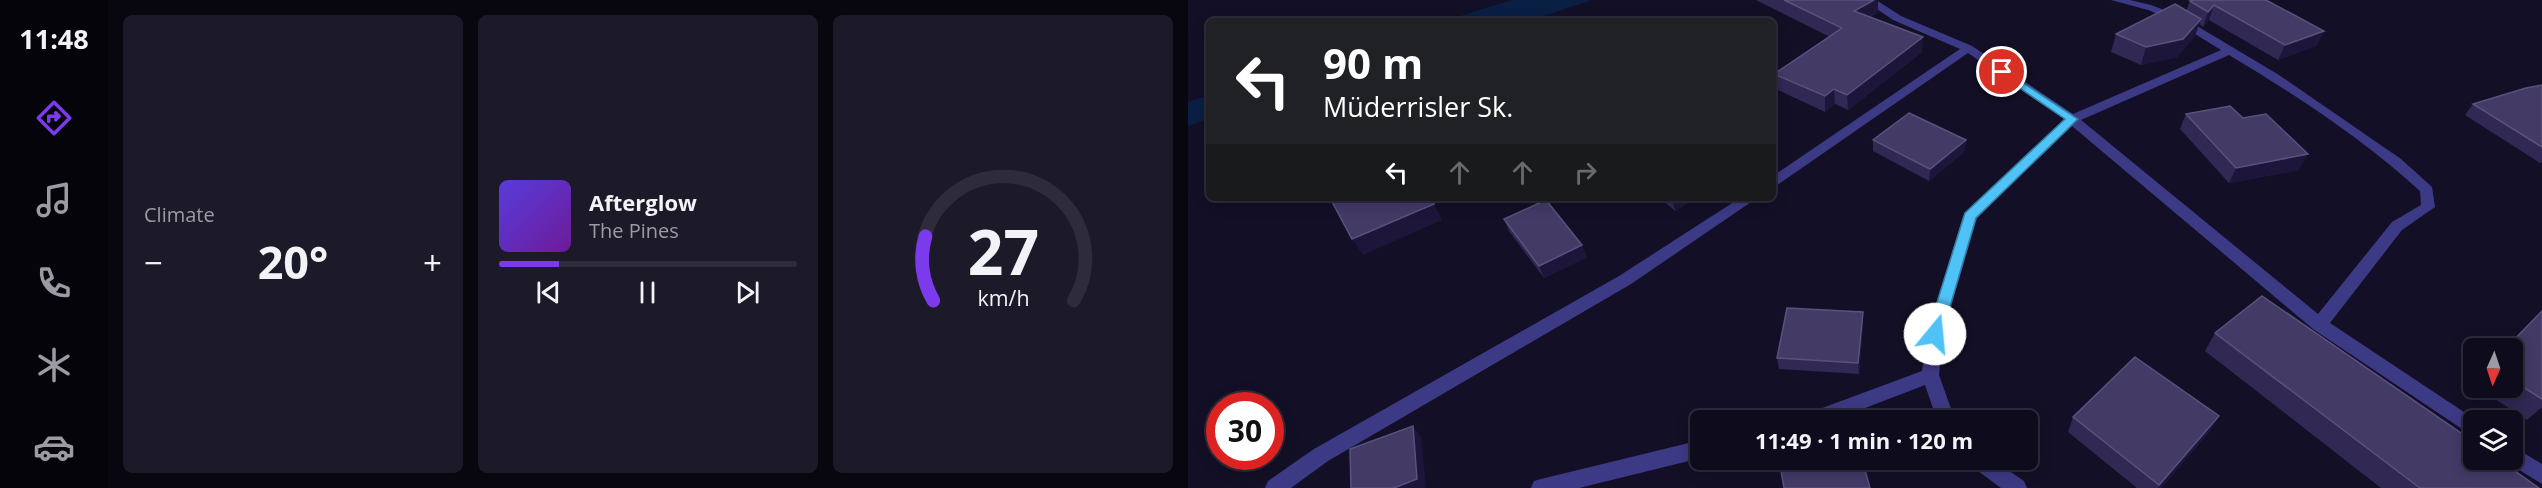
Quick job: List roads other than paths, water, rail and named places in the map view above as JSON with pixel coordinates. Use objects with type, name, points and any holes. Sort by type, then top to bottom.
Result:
[{"type":"street","points":[[1869,0],[1897,18],[1968,48],[2072,119],[2319,324],[2463,422]]},
{"type":"street","points":[[2116,0],[2151,8],[2178,20],[2275,77],[2387,156],[2427,190],[2428,207],[2397,226],[2319,324]]},
{"type":"street","points":[[1776,181],[1968,48]]},
{"type":"street","points":[[1942,410],[1930,375],[1935,334],[1970,216],[2072,119],[2228,51]]},
{"type":"street","points":[[1275,488],[1321,455],[1625,280],[1745,201]]},
{"type":"street","points":[[1839,410],[1930,375]]},
{"type":"street","points":[[1541,488],[1690,452]]},
{"type":"street","points":[[2523,462],[2542,475]]},
{"type":"street","points":[[1992,470],[2017,488]]},
{"type":"water","points":[[1512,0],[1591,0],[1538,18],[1454,18]]},
{"type":"water","points":[[1206,96],[1206,120],[1188,126],[1188,102]]}]
